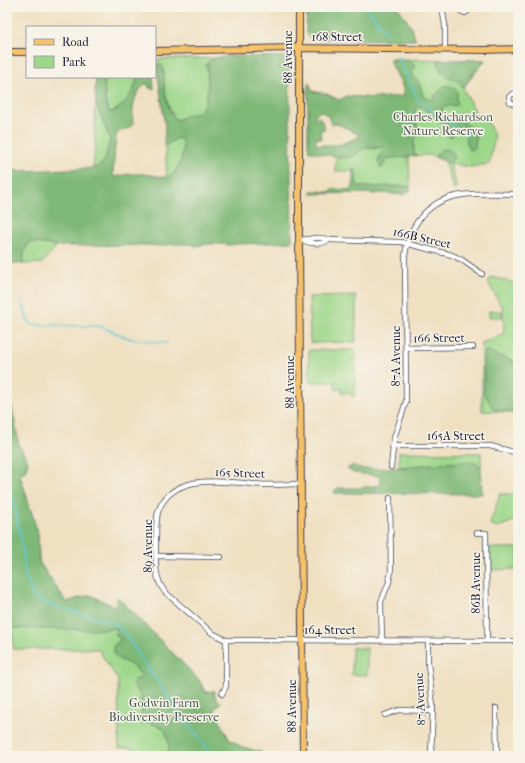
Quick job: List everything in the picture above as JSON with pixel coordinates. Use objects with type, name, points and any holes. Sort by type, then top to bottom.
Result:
[{"type":"main road","name":"88 Avenue","points":[[299,7],[304,239],[301,484],[304,756]]},
{"type":"main road","name":"168 Street","points":[[156,51],[299,48],[445,50],[518,49]]},
{"type":"main road","points":[[7,52],[26,52]]},
{"type":"street","points":[[445,50],[446,24],[443,9],[453,7]]},
{"type":"street","points":[[459,7],[461,11],[464,12],[470,7]]},
{"type":"street","points":[[518,93],[512,94],[509,97],[510,102],[518,106]]},
{"type":"street","name":"87A Avenue","points":[[391,467],[392,446],[395,431],[406,402],[405,258],[407,243],[412,230],[418,220],[428,209],[441,201],[452,197],[466,194],[518,194]]},
{"type":"street","name":"166B Street","points":[[304,239],[324,238],[328,240],[384,240],[407,243],[455,256],[482,274]]},
{"type":"street","name":"166 Street","points":[[406,348],[473,348]]},
{"type":"street","name":"165A Street","points":[[392,446],[490,446],[518,453]]},
{"type":"street","name":"165 Street","points":[[180,487],[197,482],[301,484]]},
{"type":"street","name":"89 Avenue","points":[[162,588],[157,574],[156,556],[156,526],[158,513],[162,502],[180,487]]},
{"type":"street","points":[[382,640],[381,602],[389,582],[390,571],[390,498]]},
{"type":"street","name":"86B Avenue","points":[[477,533],[486,533],[487,641]]},
{"type":"street","points":[[156,556],[221,556]]},
{"type":"street","name":"164 Street","points":[[162,588],[168,596],[212,633],[226,640],[518,641]]},
{"type":"street","points":[[222,694],[226,686],[226,640]]},
{"type":"street","name":"87 Avenue","points":[[428,640],[428,664],[433,711],[431,756]]},
{"type":"street","points":[[496,708],[497,756]]},
{"type":"street","points":[[385,714],[399,710],[433,711]]},
{"type":"green space","points":[[307,7],[398,7],[412,28],[415,40],[312,39],[306,33]]},
{"type":"green space","points":[[228,56],[286,57],[289,59],[291,242],[229,245],[205,244],[196,246],[190,244],[172,244],[161,246],[57,246],[30,242],[24,252],[23,264],[7,263],[7,169],[23,171],[93,168],[98,167],[105,161],[110,139],[96,104],[96,78],[103,78],[106,104],[109,112],[114,111],[128,99],[137,78],[153,78],[154,89],[149,88],[148,84],[145,84],[136,97],[133,107],[133,124],[116,134],[114,177],[129,174],[165,177],[172,176],[181,159],[183,145],[182,140],[177,138],[165,146],[164,144],[165,127],[157,67],[160,64],[163,66],[167,102],[173,116],[176,120],[178,120],[187,115],[196,113],[204,104],[208,91],[207,63],[214,58]]},
{"type":"green space","points":[[214,58],[207,63],[208,91],[207,98],[201,109],[196,113],[176,120],[167,102],[163,71],[159,64],[157,67],[158,59]]},
{"type":"green space","name":"Charles Richardson Nature Reserve","points":[[390,59],[485,60],[463,88],[478,117],[488,123],[495,137],[489,164],[470,167],[450,163],[457,188],[453,189],[445,161],[430,155],[409,156],[404,90],[398,74],[390,62]]},
{"type":"green space","points":[[390,59],[408,60],[415,66],[415,69],[411,73],[419,83],[424,97],[433,100],[434,96],[444,86],[451,86],[456,90],[458,93],[456,99],[458,104],[454,106],[444,106],[442,109],[443,113],[447,117],[459,115],[464,123],[472,128],[476,138],[475,148],[469,150],[465,133],[462,130],[456,130],[451,137],[448,136],[448,126],[421,106],[416,108],[415,111],[420,134],[414,140],[414,153],[417,155],[387,158],[381,169],[378,161],[383,147],[364,148],[350,158],[337,157],[309,151],[308,84],[310,84],[312,91],[327,94],[339,100],[347,96],[376,98],[404,96],[402,84],[390,62]],"holes":[[[321,111],[328,116],[331,124],[339,125],[351,130],[359,134],[359,137],[339,145],[316,145],[317,138],[322,138],[320,133],[322,129],[325,129],[321,119],[319,117],[316,119],[316,114]]]},
{"type":"green space","points":[[438,60],[485,60],[463,87],[441,71]]},
{"type":"green space","points":[[103,78],[137,78],[128,99],[114,111],[109,112],[107,108]]},
{"type":"green space","points":[[96,104],[110,139],[105,161],[98,167],[93,168],[95,147]]},
{"type":"green space","points":[[177,138],[182,140],[183,145],[181,159],[172,176],[167,177],[165,146]]},
{"type":"green space","points":[[383,147],[383,149],[378,161],[381,168],[387,158],[409,157],[410,188],[406,186],[359,187],[354,169],[352,171],[335,171],[336,158],[352,157],[364,148],[373,149]]},
{"type":"green space","points":[[442,149],[450,150],[454,154],[454,158],[449,163],[435,157]]},
{"type":"green space","points":[[355,169],[357,184],[359,187],[406,186],[410,188],[410,191],[403,195],[384,193],[310,193],[311,191],[328,192],[335,189],[350,190],[353,186],[353,170]]},
{"type":"green space","points":[[30,242],[57,246],[42,263],[23,264],[24,252]]},
{"type":"green space","points":[[492,277],[518,284],[518,415],[507,412],[482,411],[482,343],[504,333],[503,309],[488,282]]},
{"type":"green space","points":[[356,296],[356,342],[310,343],[309,297]]},
{"type":"green space","points":[[489,311],[502,311],[502,317],[489,317]]},
{"type":"green space","points":[[309,350],[355,350],[355,396],[351,396],[351,393],[342,393],[342,389],[335,389],[335,382],[309,382]]},
{"type":"green space","points":[[487,351],[518,361],[518,413],[494,410],[484,394],[484,352]]},
{"type":"green space","name":"Godwin Farm Biodiversity Preserve","points":[[7,396],[12,407],[19,445],[28,461],[26,470],[20,475],[38,534],[39,562],[66,602],[90,595],[115,607],[118,597],[199,680],[205,692],[215,691],[215,698],[221,702],[214,710],[229,739],[242,747],[261,752],[261,756],[169,756],[168,739],[165,731],[161,727],[142,719],[141,700],[139,693],[133,685],[134,680],[141,678],[141,674],[132,665],[118,659],[114,655],[113,646],[120,641],[115,633],[117,628],[93,630],[8,628],[7,630]]},
{"type":"green space","name":"Godwin Farm Biodiversity Preserve","points":[[7,407],[13,448],[28,461],[26,470],[20,475],[38,534],[39,562],[66,602],[90,595],[115,607],[118,597],[199,680],[205,692],[215,691],[215,698],[221,702],[214,710],[229,739],[242,747],[261,752],[261,756],[132,756],[132,748],[119,748],[118,680],[98,649],[13,649],[13,634],[7,634]]},
{"type":"green space","points":[[399,452],[481,453],[481,467],[476,463],[469,462],[399,467]]},
{"type":"green space","points":[[469,462],[476,463],[481,467],[482,494],[334,493],[338,488],[358,488],[380,485],[381,483],[379,476],[354,473],[347,469],[353,465],[362,469]]},
{"type":"green space","points":[[518,491],[518,519],[496,528],[490,524],[500,494],[517,494]]},
{"type":"green space","points":[[489,548],[518,548],[518,569],[490,570]]},
{"type":"green space","points":[[352,648],[367,648],[367,675],[352,675]]},
{"type":"waterway","points":[[366,7],[388,35]]},
{"type":"waterway","points":[[397,56],[417,98],[424,105],[468,136]]},
{"type":"waterway","points":[[22,299],[27,319],[32,325],[99,326],[131,339],[167,343]]},
{"type":"waterway","points":[[7,480],[15,507],[23,550],[25,574],[33,595],[39,601],[111,622],[118,627],[124,633],[177,710],[209,750]]},
{"type":"waterway","points":[[211,752],[214,756]]}]
